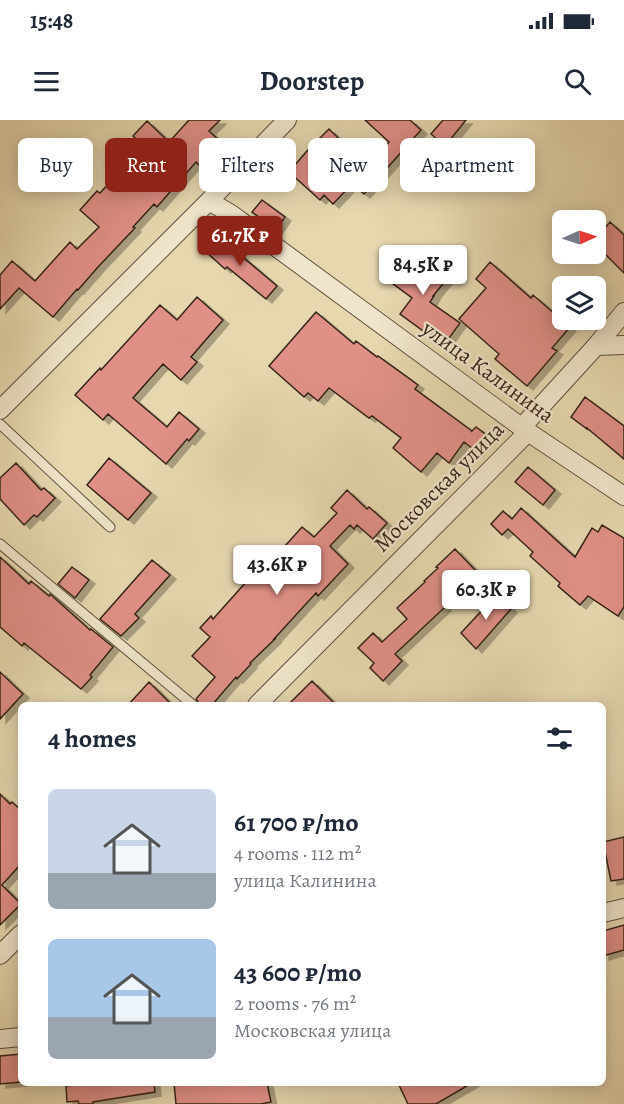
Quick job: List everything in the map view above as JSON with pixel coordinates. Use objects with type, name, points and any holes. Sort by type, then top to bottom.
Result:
[{"type":"street","points":[[0,410],[287,120]]},
{"type":"street","name":"улица Калинина","points":[[209,201],[231,214],[525,429],[624,496]]},
{"type":"street","name":"Московская улица","points":[[260,702],[525,429],[624,312]]},
{"type":"street","points":[[596,346],[624,345]]},
{"type":"street","points":[[606,912],[624,908]]},
{"type":"street","points":[[0,955],[18,937]]},
{"type":"street","points":[[0,1039],[18,1037]]},
{"type":"lane","points":[[0,424],[110,527]]},
{"type":"lane","points":[[0,544],[189,702]]},
{"type":"building","points":[[189,120],[220,120],[209,131],[217,138],[199,138],[199,165],[196,162],[187,172],[187,138],[173,138]]},
{"type":"building","points":[[365,120],[410,120],[421,130],[414,138],[400,138],[400,154],[388,167],[389,142],[388,138],[385,138]]},
{"type":"building","points":[[443,120],[466,120],[451,138],[436,138],[431,134]]},
{"type":"building","points":[[147,121],[165,138],[135,138],[133,136]]},
{"type":"building","points":[[329,129],[338,138],[320,138]]},
{"type":"building","points":[[308,150],[308,189],[296,178],[296,164]]},
{"type":"building","points":[[105,188],[105,192],[170,192],[157,207],[154,204],[133,227],[135,228],[53,317],[19,288],[0,309],[0,275],[12,261],[35,281],[70,242],[77,249],[99,227],[80,210],[97,191],[100,193]]},
{"type":"building","points":[[311,192],[344,192],[333,204],[324,195],[320,200]]},
{"type":"building","points":[[262,200],[285,217],[276,230],[252,212]]},
{"type":"building","points":[[610,222],[624,235],[624,273],[606,255],[606,227]]},
{"type":"building","points":[[218,236],[277,286],[266,299],[205,251]]},
{"type":"building","points":[[413,249],[430,262],[428,266],[446,280],[430,302],[460,323],[447,341],[430,328],[426,333],[400,314],[412,298],[388,280]]},
{"type":"building","points":[[490,262],[531,298],[533,295],[552,311],[552,330],[567,330],[552,348],[557,351],[527,386],[495,359],[499,354],[459,319],[486,288],[476,279]]},
{"type":"building","points":[[197,297],[223,320],[191,357],[197,362],[181,380],[163,364],[133,398],[167,427],[179,412],[199,429],[189,441],[187,439],[166,464],[108,414],[103,420],[75,395],[160,305],[177,320]]},
{"type":"building","points":[[316,312],[354,344],[356,341],[418,385],[415,389],[472,431],[476,427],[488,436],[477,452],[464,442],[449,463],[437,453],[421,472],[393,448],[401,438],[372,416],[369,418],[329,388],[318,401],[308,393],[304,397],[269,366]]},
{"type":"building","points":[[585,397],[624,426],[624,459],[571,417]]},
{"type":"building","points":[[109,458],[151,493],[128,520],[87,485]]},
{"type":"building","points":[[16,463],[41,490],[44,488],[55,498],[37,517],[34,515],[24,525],[0,499],[0,478]]},
{"type":"building","points":[[528,467],[555,490],[543,505],[515,482]]},
{"type":"building","points":[[347,490],[367,509],[369,507],[387,523],[373,539],[357,525],[354,529],[350,525],[330,546],[348,564],[318,596],[316,593],[215,702],[198,702],[196,699],[215,677],[192,656],[210,637],[200,628],[211,616],[213,619],[255,572],[259,575],[302,527],[314,537],[337,513],[331,508]]},
{"type":"building","points":[[521,508],[575,557],[592,528],[598,532],[602,525],[624,538],[624,607],[618,616],[588,596],[580,605],[558,586],[560,583],[530,556],[533,552],[508,529],[502,535],[491,524],[503,511],[512,519]]},
{"type":"building","points":[[455,549],[478,573],[395,654],[402,661],[383,681],[370,668],[374,663],[358,648],[373,633],[382,642],[407,619],[397,608]]},
{"type":"building","points":[[0,557],[29,584],[31,581],[49,596],[50,594],[113,647],[81,689],[24,643],[22,646],[0,627]]},
{"type":"building","points":[[152,560],[170,575],[135,614],[139,618],[121,636],[100,619]]},
{"type":"building","points":[[72,567],[89,580],[75,598],[58,584]]},
{"type":"building","points":[[498,593],[511,609],[476,649],[461,633]]},
{"type":"building","points":[[0,672],[23,694],[0,719]]},
{"type":"building","points":[[312,681],[333,702],[291,702]]},
{"type":"building","points":[[149,682],[169,702],[131,702]]},
{"type":"building","points":[[0,794],[10,804],[12,802],[18,807],[18,867],[2,885],[18,901],[18,907],[0,925]]},
{"type":"building","points":[[624,837],[624,879],[611,881],[606,857],[606,841]]},
{"type":"building","points":[[624,925],[624,950],[606,955],[606,930]]},
{"type":"building","points":[[18,1054],[18,1082],[0,1084],[0,1056]]},
{"type":"building","points":[[66,1086],[154,1086],[155,1092],[93,1102],[93,1104],[79,1104],[78,1101],[67,1102]]},
{"type":"building","points":[[174,1086],[268,1086],[271,1102],[261,1104],[176,1104]]},
{"type":"building","points":[[399,1086],[467,1086],[436,1104],[408,1104]]}]
